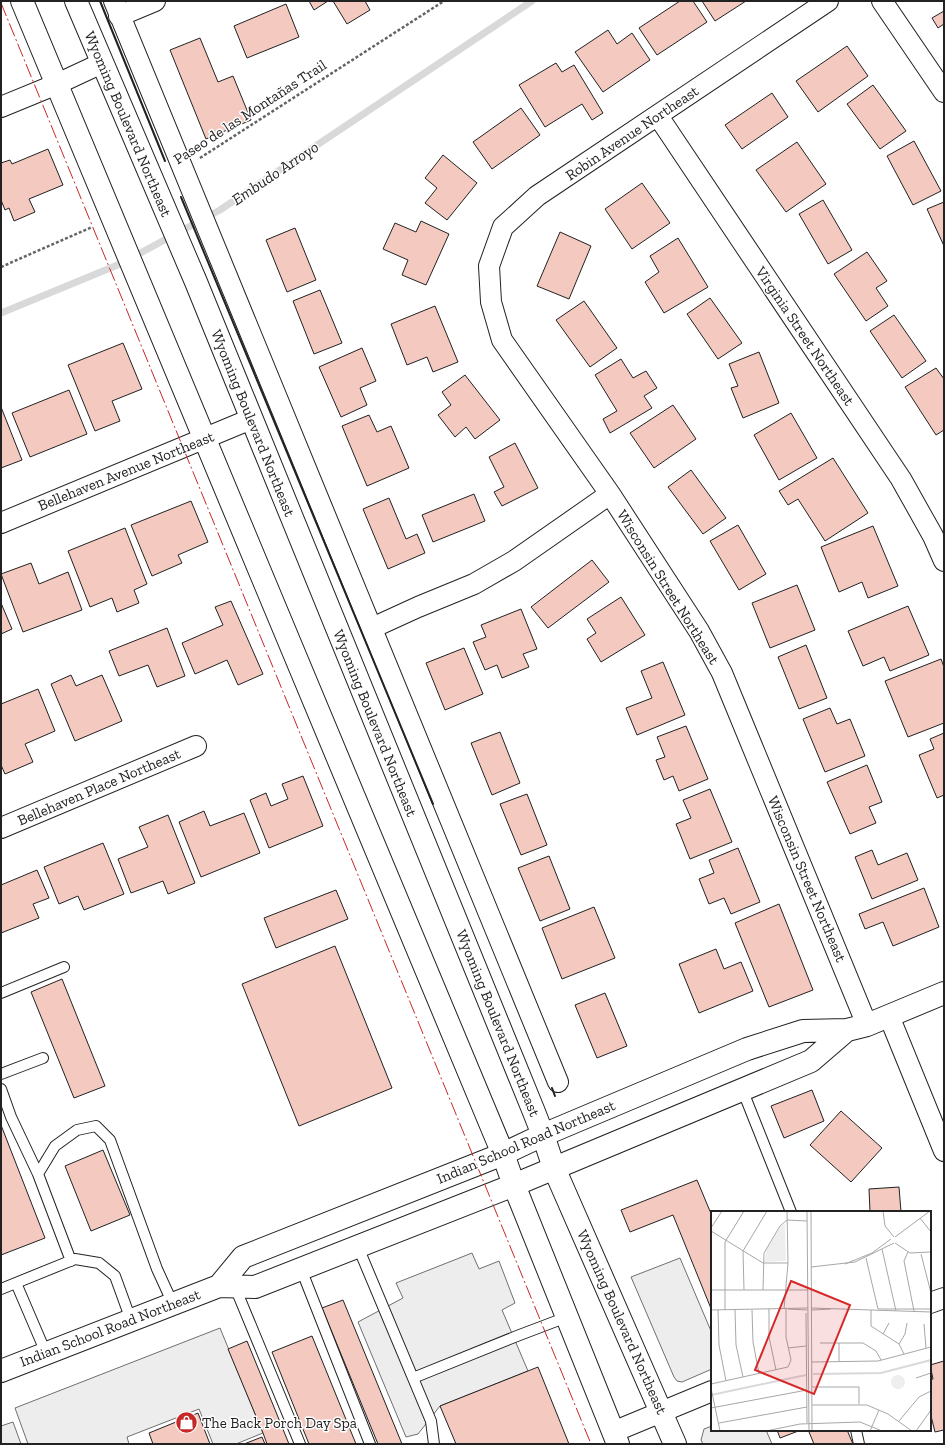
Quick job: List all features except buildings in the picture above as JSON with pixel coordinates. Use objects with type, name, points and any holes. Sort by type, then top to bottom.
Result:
[{"type":"main road","points":[[22,1],[116,223],[204,439],[503,1154],[514,1185],[616,1438]]},
{"type":"main road","name":"Wyoming Boulevard Northeast","points":[[76,1],[196,282],[544,1135],[554,1168],[675,1444]]},
{"type":"main road","name":"Indian School Road Northeast","points":[[227,1286],[243,1257],[503,1154],[747,1048],[803,1032],[857,1027],[889,1016],[944,992]]},
{"type":"main road","name":"Indian School Road Northeast","points":[[1,1371],[173,1304],[227,1286],[255,1287],[514,1185],[811,1061],[857,1027]]},
{"type":"street","points":[[155,1],[116,8],[558,1082]]},
{"type":"street","name":"Robin Avenue Northeast","points":[[491,302],[489,266],[503,227],[537,196],[828,1]]},
{"type":"street","points":[[882,1],[944,92]]},
{"type":"street","points":[[1,107],[102,63]]},
{"type":"street","name":"Virginia Street Northeast","points":[[658,116],[901,479],[934,536],[944,560]]},
{"type":"street","name":"Wisconsin Street Northeast","points":[[491,302],[502,340],[610,494],[699,631],[722,673],[857,1027]]},
{"type":"street","name":"Bellehaven Avenue Northeast","points":[[1,523],[251,419]]},
{"type":"street","points":[[372,628],[474,584],[514,561],[610,494]]},
{"type":"street","name":"Bellehaven Place Northeast","points":[[1,828],[196,746]]},
{"type":"street","points":[[889,1016],[944,1151]]},
{"type":"street","points":[[931,1303],[944,1298]]},
{"type":"street","points":[[616,1438],[662,1412],[711,1391]]},
{"type":"lane","points":[[1,993],[64,967]]},
{"type":"lane","points":[[1,1074],[43,1058]]},
{"type":"lane","points":[[1,1089],[11,1117],[38,1174],[71,1261]]},
{"type":"lane","points":[[742,1089],[791,1211]]},
{"type":"lane","points":[[38,1174],[55,1146],[77,1130],[96,1126],[110,1140],[157,1269],[173,1304]]},
{"type":"lane","points":[[358,1246],[431,1421],[434,1444]]},
{"type":"lane","points":[[1,1289],[71,1261],[75,1260],[99,1263],[115,1276],[131,1320]]},
{"type":"lane","points":[[301,1269],[370,1444]]},
{"type":"lane","points":[[16,1283],[46,1353]]},
{"type":"lane","points":[[227,1286],[300,1444]]},
{"type":"lane","points":[[413,1378],[567,1317]]},
{"type":"lane","points":[[856,1431],[859,1444]]},
{"type":"path","name":"Paseo de las Montañas Trail","points":[[185,178],[444,1]]},
{"type":"path","points":[[1,267],[91,228],[116,223]]},
{"type":"shaded area","points":[[472,1253],[479,1269],[499,1261],[515,1303],[502,1310],[528,1371],[440,1406],[418,1434],[406,1437],[358,1322],[403,1298],[396,1283]]},
{"type":"shaded area","points":[[680,1258],[711,1331],[711,1369],[682,1382],[677,1381],[631,1277]]},
{"type":"shaded area","points":[[220,1328],[263,1433],[236,1444],[213,1444],[199,1409],[127,1437],[129,1444],[28,1444],[15,1408]]},
{"type":"shaded area","points":[[13,1422],[21,1444],[1,1444],[1,1426]]},
{"type":"shaded area","points":[[711,1426],[711,1431],[766,1431],[772,1444],[703,1444],[701,1440],[704,1429]]},
{"type":"waterway","name":"Embudo Arroyo","points":[[1,313],[120,264],[220,210],[532,1]]},
{"type":"wall","points":[[100,1],[165,161]]},
{"type":"wall","points":[[181,197],[433,804]]},
{"type":"wall","points":[[552,1088],[555,1096]]},
{"type":"power","points":[[1,3],[591,1444]]},
{"type":"place","name":"The Back Porch Day Spa","points":[[187,1423]]}]
